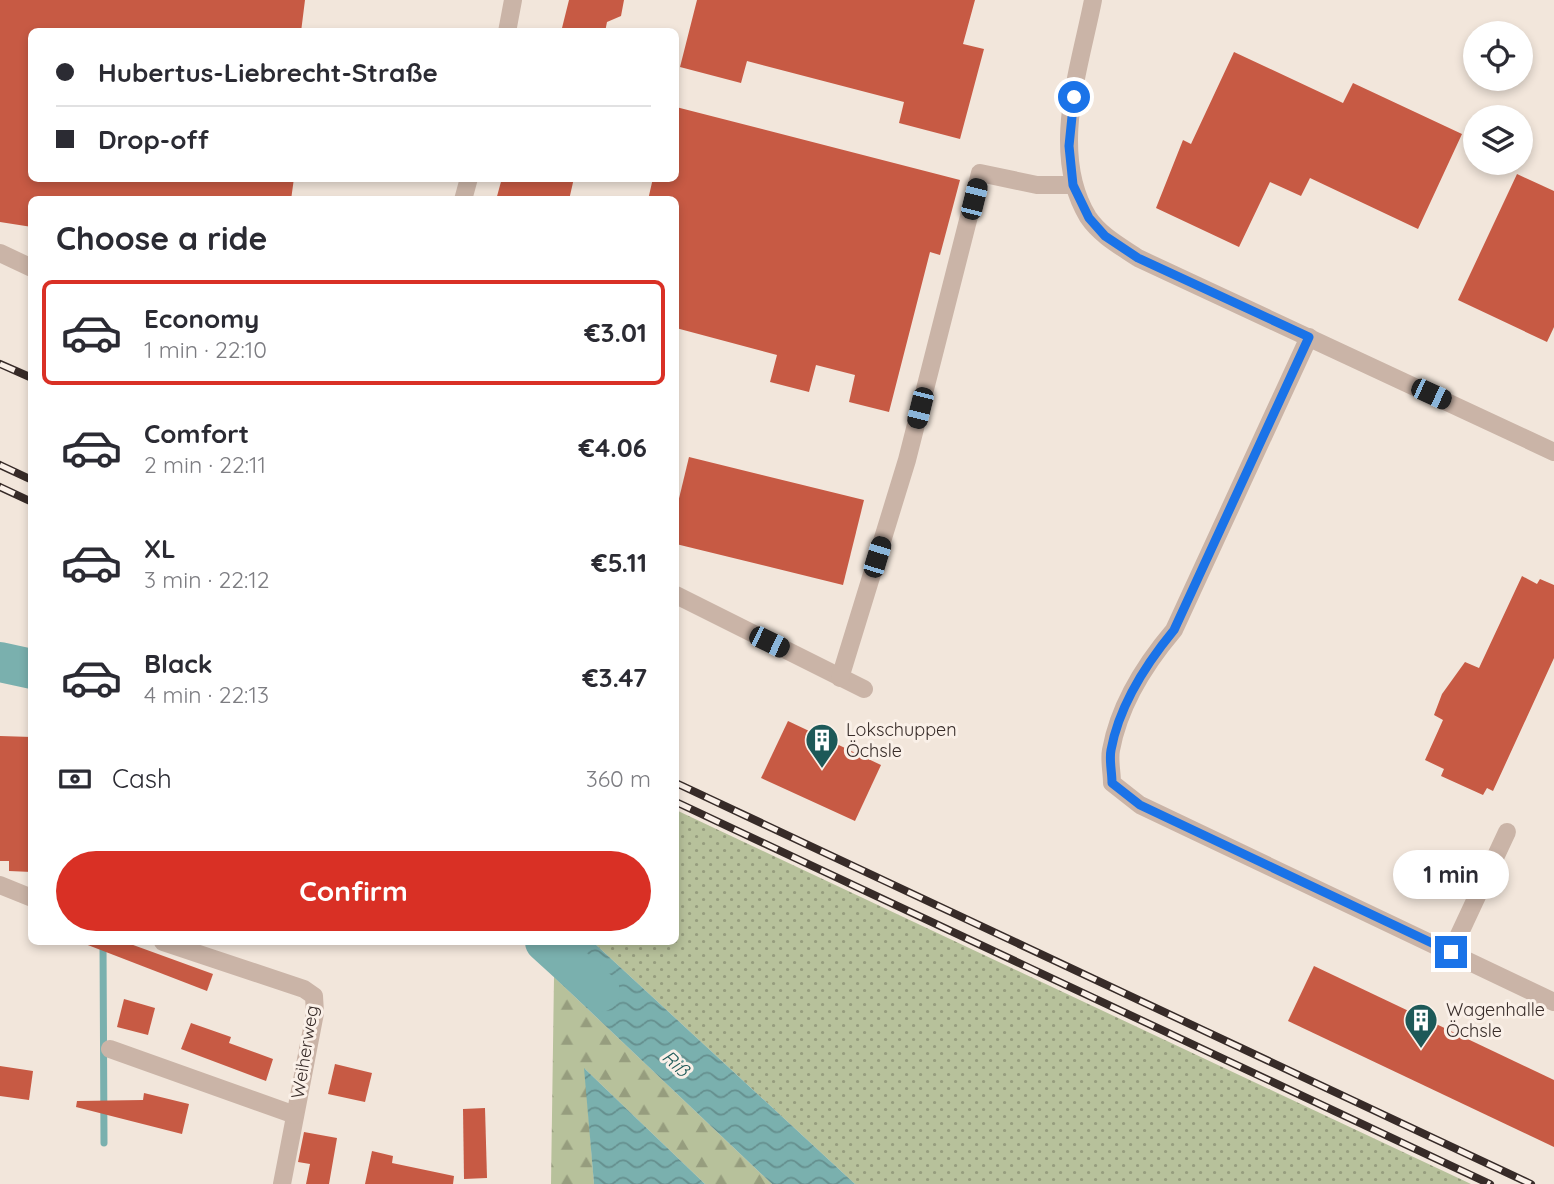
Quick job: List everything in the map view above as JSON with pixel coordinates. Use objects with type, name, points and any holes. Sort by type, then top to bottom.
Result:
[{"type":"street","points":[[508,28],[513,0]]},
{"type":"street","points":[[1093,0],[1069,146],[1073,185],[1089,218],[1105,236],[1138,258],[1554,452]]},
{"type":"street","points":[[840,678],[907,460],[980,173],[1037,185],[1073,185]]},
{"type":"street","points":[[0,253],[28,266]]},
{"type":"street","points":[[1309,337],[1174,630],[1151,657],[1131,694],[1110,751],[1112,783],[1140,805],[1554,1002]]},
{"type":"street","points":[[679,598],[864,689]]},
{"type":"street","points":[[1451,952],[1507,832]]},
{"type":"street","points":[[0,885],[28,896]]},
{"type":"street","name":"Weiherweg","points":[[172,945],[304,989],[314,996],[315,1013],[282,1184]]},
{"type":"street","points":[[110,1049],[295,1115]]},
{"type":"green space","points":[[679,811],[1471,1184],[855,1184],[596,945],[679,945]]},
{"type":"green space","points":[[554,977],[772,1184],[705,1184],[585,1069],[594,1184],[551,1184]]},
{"type":"water","points":[[560,945],[596,945],[855,1184],[772,1184],[554,977]]},
{"type":"water","points":[[584,1068],[705,1184],[594,1184]]},
{"type":"building","points":[[0,0],[305,0],[302,28],[28,28],[28,182],[293,182],[292,196],[28,196],[28,226],[0,222]]},
{"type":"building","points":[[569,0],[624,0],[621,16],[607,22],[606,28],[562,28]]},
{"type":"building","points":[[697,0],[975,0],[963,44],[984,49],[960,139],[899,123],[904,102],[747,61],[741,83],[680,67]]},
{"type":"building","points":[[1234,52],[1343,103],[1353,83],[1462,134],[1418,229],[1310,178],[1301,196],[1270,182],[1239,247],[1156,208],[1183,140],[1191,144]]},
{"type":"building","points":[[679,108],[960,180],[940,255],[930,252],[889,412],[849,402],[855,375],[816,365],[809,392],[770,382],[777,355],[679,329],[679,196],[649,196],[652,182],[679,182]]},
{"type":"building","points":[[1517,175],[1554,191],[1554,327],[1547,342],[1458,300]]},
{"type":"building","points":[[501,182],[573,182],[570,196],[497,196]]},
{"type":"building","points":[[689,457],[864,500],[843,585],[679,545],[679,499]]},
{"type":"building","points":[[1522,576],[1537,584],[1540,579],[1554,585],[1554,658],[1493,791],[1487,788],[1483,795],[1441,776],[1444,769],[1425,760],[1443,720],[1434,715],[1442,694],[1465,662],[1479,668]]},
{"type":"building","name":"Lokschuppen Öchsle","points":[[788,721],[881,765],[855,821],[761,778]]},
{"type":"building","points":[[0,736],[28,737],[28,872],[9,871],[9,861],[0,861]]},
{"type":"building","points":[[88,945],[133,945],[213,974],[207,991]]},
{"type":"building","name":"Wagenhalle Öchsle","points":[[1314,966],[1554,1080],[1554,1147],[1288,1021]]},
{"type":"building","points":[[124,999],[155,1008],[148,1035],[117,1027]]},
{"type":"building","points":[[191,1023],[231,1037],[229,1043],[273,1059],[266,1081],[181,1049]]},
{"type":"building","points":[[335,1064],[372,1073],[365,1102],[328,1094]]},
{"type":"building","points":[[0,1066],[33,1071],[29,1100],[0,1096]]},
{"type":"building","points":[[144,1093],[189,1104],[182,1134],[76,1107],[77,1101],[143,1100]]},
{"type":"building","points":[[485,1108],[487,1178],[464,1179],[463,1109]]},
{"type":"building","points":[[304,1132],[337,1138],[329,1184],[306,1184],[310,1164],[298,1162]]},
{"type":"building","points":[[372,1151],[393,1156],[392,1163],[454,1176],[453,1184],[365,1184]]},
{"type":"waterway","name":"Riß","points":[[0,662],[28,668]]},
{"type":"waterway","points":[[103,945],[104,1143]]},
{"type":"waterway","name":"Riß","points":[[548,945],[600,992]]},
{"type":"railway","points":[[0,364],[28,376]]},
{"type":"railway","points":[[0,465],[28,478]]},
{"type":"railway","points":[[0,487],[28,500]]},
{"type":"railway","points":[[679,784],[1531,1184]]},
{"type":"railway","points":[[679,803],[1490,1184]]},
{"type":"place","name":"Lokschuppen Öchsle","points":[[822,770]]},
{"type":"place","name":"Wagenhalle Öchsle","points":[[1421,1050]]},
{"type":"route","points":[[1074,97],[1069,146],[1073,185],[1089,218],[1105,236],[1138,258],[1309,337],[1174,630],[1151,657],[1131,694],[1110,751],[1112,783],[1140,805],[1451,952]]}]
